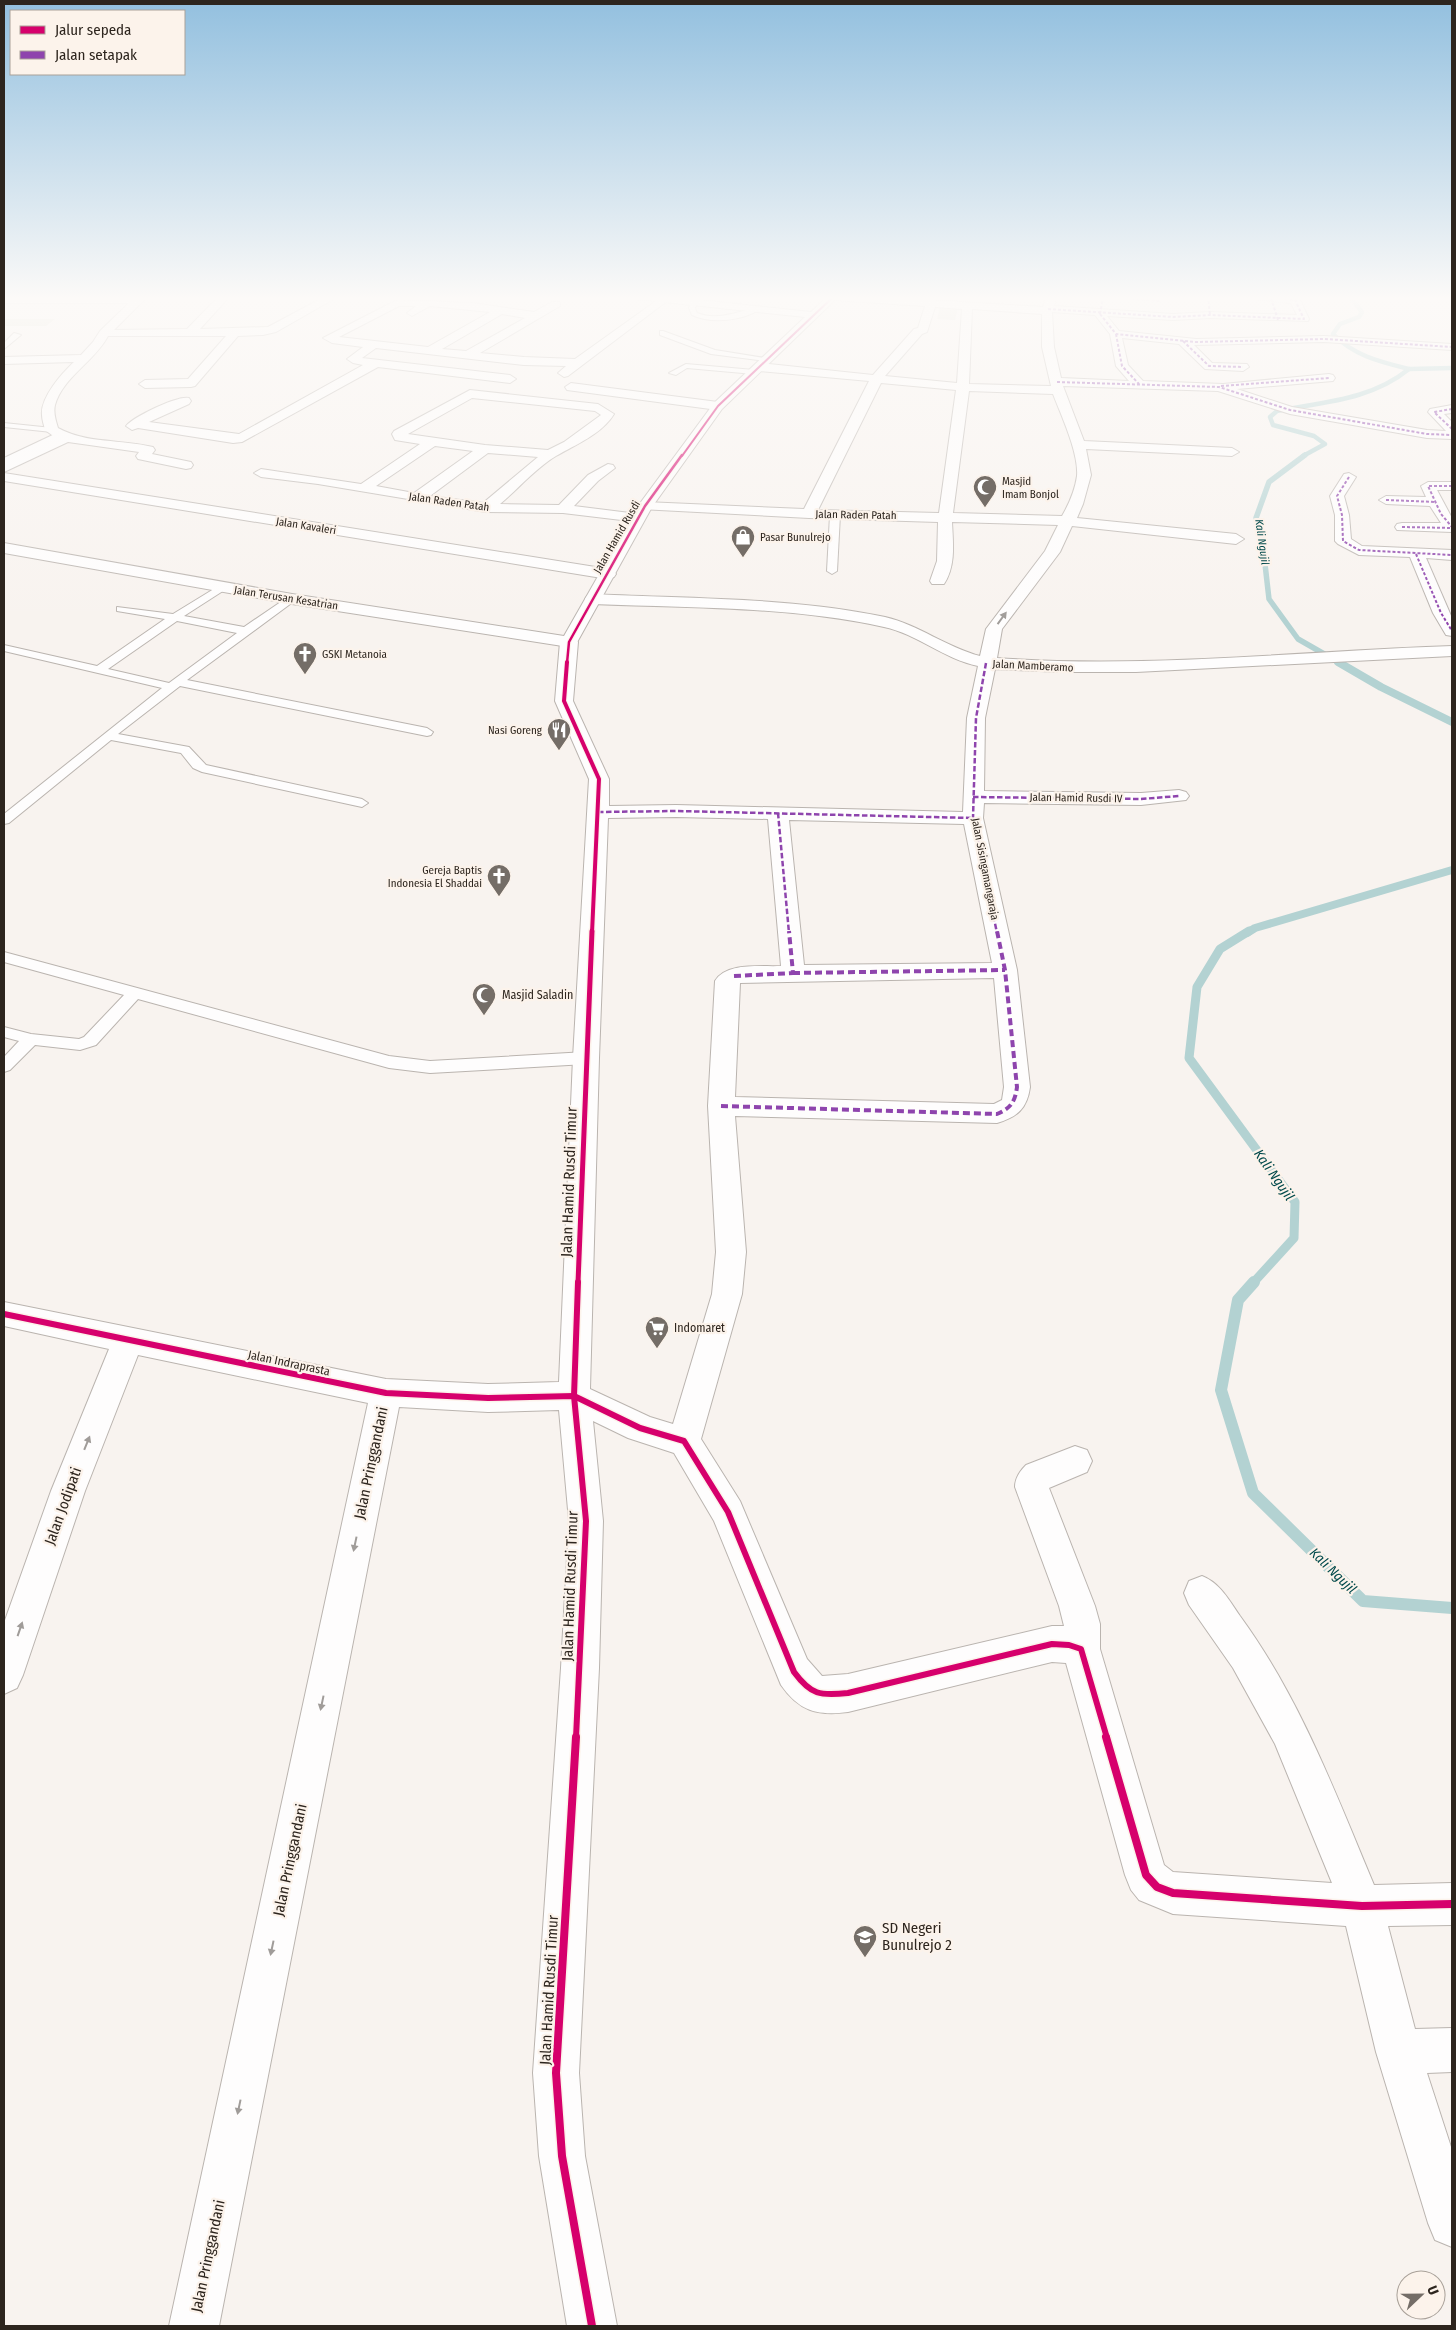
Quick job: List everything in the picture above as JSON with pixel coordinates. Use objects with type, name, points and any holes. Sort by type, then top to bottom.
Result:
[{"type":"street","points":[[49,405],[48,414],[64,435],[148,450],[143,456],[186,465]]},
{"type":"street","points":[[4,468],[64,435],[111,431],[137,424],[174,405]]},
{"type":"street","points":[[137,424],[233,439],[242,438],[301,405]]},
{"type":"street","points":[[451,405],[399,434],[405,439],[485,449],[550,454]]},
{"type":"street","points":[[486,508],[550,454],[569,445],[605,419],[608,414],[598,408],[570,405]]},
{"type":"street","points":[[710,405],[718,406]]},
{"type":"street","points":[[809,514],[864,405]]},
{"type":"street","points":[[938,581],[945,561],[946,517],[961,405]]},
{"type":"street","name":"Jalan Sisingamangaraja","points":[[721,1106],[997,1114],[1010,1109],[1015,1100],[1016,1087],[1005,970],[973,807],[976,718],[994,629],[1052,552],[1076,504],[1084,475],[1078,445],[1066,405]]},
{"type":"street","points":[[1272,405],[1285,409],[1420,433],[1452,436]]},
{"type":"street","name":"Jalan Hamid Rusdi","points":[[569,642],[642,512],[718,406]]},
{"type":"street","points":[[1452,409],[1434,412],[1452,429]]},
{"type":"street","points":[[364,488],[432,442]]},
{"type":"street","points":[[1078,445],[1232,452]]},
{"type":"street","points":[[417,498],[485,449]]},
{"type":"street","points":[[562,509],[593,478],[608,468]]},
{"type":"street","name":"Jalan Raden Patah","points":[[261,473],[486,508],[836,514],[1067,521],[1236,540]]},
{"type":"street","name":"Jalan Kavaleri","points":[[4,477],[608,574]]},
{"type":"street","points":[[1349,478],[1337,496],[1342,515],[1343,541],[1359,550],[1452,555]]},
{"type":"street","points":[[1452,486],[1429,486],[1441,514],[1452,527]]},
{"type":"street","points":[[1386,500],[1436,502]]},
{"type":"street","points":[[1402,527],[1452,527]]},
{"type":"street","name":"Jalan Terusan Kesatrian","points":[[4,548],[292,600],[569,642]]},
{"type":"street","points":[[1416,554],[1441,613],[1452,631]]},
{"type":"street","name":"Jalan Mamberamo","points":[[593,599],[785,610],[863,618],[888,623],[922,636],[954,654],[986,663],[1080,668],[1164,666],[1452,651]]},
{"type":"street","name":"Jalan Hamid Rusdi Timur","points":[[569,642],[564,701],[599,778],[586,1058],[574,1396],[586,1521],[580,1678],[556,2072],[562,2156],[592,2326]]},
{"type":"street","name":"Jalan Hamid Rusdi IV","points":[[598,812],[778,813],[973,807],[1179,796]]},
{"type":"street","points":[[778,813],[793,973]]},
{"type":"street","points":[[684,1441],[727,1294],[731,1252],[721,1106],[727,981],[734,976],[793,973],[1005,970]]},
{"type":"street","name":"Jalan Indraprasta","points":[[4,1314],[386,1393],[488,1398],[574,1396]]},
{"type":"street","name":"Jalan Jodipati","points":[[4,1675],[68,1491],[128,1340]]},
{"type":"street","name":"Jalan Pringgandani","points":[[194,2326],[386,1393]]},
{"type":"street","points":[[574,1396],[640,1428],[665,1437],[684,1441],[728,1512],[794,1672],[805,1688],[825,1696],[848,1693],[1052,1644],[1069,1645],[1081,1649]]},
{"type":"street","points":[[1075,1461],[1038,1476],[1032,1482],[1032,1487],[1078,1606],[1082,1624],[1081,1649],[1146,1874],[1152,1884],[1160,1890],[1173,1893],[1362,1906],[1452,1904]]},
{"type":"street","points":[[1202,1593],[1246,1655],[1289,1731],[1362,1906],[1398,2052],[1452,2223]]},
{"type":"street","points":[[1398,2052],[1452,2050]]},
{"type":"lane","points":[[4,425],[64,435]]},
{"type":"lane","points":[[4,461],[64,435]]},
{"type":"lane","points":[[832,570],[836,514]]},
{"type":"lane","points":[[99,670],[175,617],[222,588]]},
{"type":"lane","points":[[4,820],[175,684],[246,631],[292,600]]},
{"type":"lane","points":[[121,609],[246,631]]},
{"type":"lane","points":[[4,648],[99,670],[427,732]]},
{"type":"lane","points":[[109,736],[185,750],[198,766],[202,768],[362,802]]},
{"type":"lane","points":[[4,957],[389,1062],[430,1067],[586,1058]]},
{"type":"lane","points":[[4,1032],[31,1039],[80,1045],[90,1041],[135,992]]},
{"type":"lane","points":[[4,1066],[31,1039]]},
{"type":"waterway","name":"Kali Ngujil","points":[[1303,456],[1325,444],[1314,436],[1273,425],[1270,417],[1277,411],[1313,405]]},
{"type":"waterway","name":"Kali Ngujil","points":[[1305,455],[1269,482],[1256,518],[1262,538],[1269,599],[1298,639],[1340,663]]},
{"type":"waterway","name":"Kali Ngujil","points":[[1338,662],[1381,687],[1452,722]]},
{"type":"waterway","name":"Kali Ngujil","points":[[1247,933],[1255,928],[1452,870]]},
{"type":"waterway","name":"Kali Ngujil","points":[[1249,931],[1220,949],[1197,987],[1189,1058],[1295,1202],[1294,1238],[1253,1283]]},
{"type":"waterway","name":"Kali Ngujil","points":[[1254,1282],[1238,1300],[1221,1390],[1253,1493],[1363,1601],[1452,1608]]},
{"type":"marked path","points":[[1274,405],[1290,410],[1427,434],[1452,435]]},
{"type":"marked path","points":[[1452,409],[1434,412],[1452,429]]},
{"type":"marked path","points":[[1349,477],[1337,496],[1342,515],[1343,541],[1359,550],[1452,555]]},
{"type":"marked path","points":[[1452,486],[1428,486],[1441,514],[1452,527]]},
{"type":"marked path","points":[[1386,500],[1436,502]]},
{"type":"marked path","points":[[1402,527],[1452,528]]},
{"type":"marked path","points":[[1416,554],[1441,613],[1452,631]]},
{"type":"marked path","points":[[721,1106],[997,1114],[1007,1110],[1012,1105],[1017,1087],[1005,970],[973,818],[976,718],[986,663]]},
{"type":"marked path","points":[[973,797],[1141,799],[1179,796]]},
{"type":"marked path","points":[[598,812],[676,811],[973,818]]},
{"type":"marked path","points":[[734,976],[793,973],[778,813]]},
{"type":"marked path","points":[[793,973],[1005,970]]},
{"type":"cycle path","points":[[592,2326],[562,2156],[556,2073],[580,1668],[586,1521],[574,1396],[586,1058],[599,779],[594,764],[564,701],[569,642],[645,506],[719,405]]},
{"type":"cycle path","points":[[4,1314],[386,1393],[488,1398],[574,1396],[640,1428],[665,1437],[684,1441],[728,1512],[794,1672],[811,1691],[822,1695],[848,1693],[1052,1644],[1069,1645],[1081,1649],[1146,1875],[1157,1887],[1173,1893],[1362,1906],[1452,1904]]},
{"type":"place","name":"Masjid Imam Bonjol","points":[[985,508]]},
{"type":"place","name":"Pasar Bunulrejo","points":[[743,558]]},
{"type":"place","name":"GSKI Metanoia","points":[[305,675]]},
{"type":"place","name":"Nasi Goreng","points":[[559,751]]},
{"type":"place","name":"Gereja Baptis Indonesia El Shaddai","points":[[499,897]]},
{"type":"place","name":"Masjid Saladin","points":[[484,1016]]},
{"type":"place","name":"Indomaret","points":[[657,1349]]},
{"type":"place","name":"SD Negeri Bunulrejo 2","points":[[865,1958]]}]
